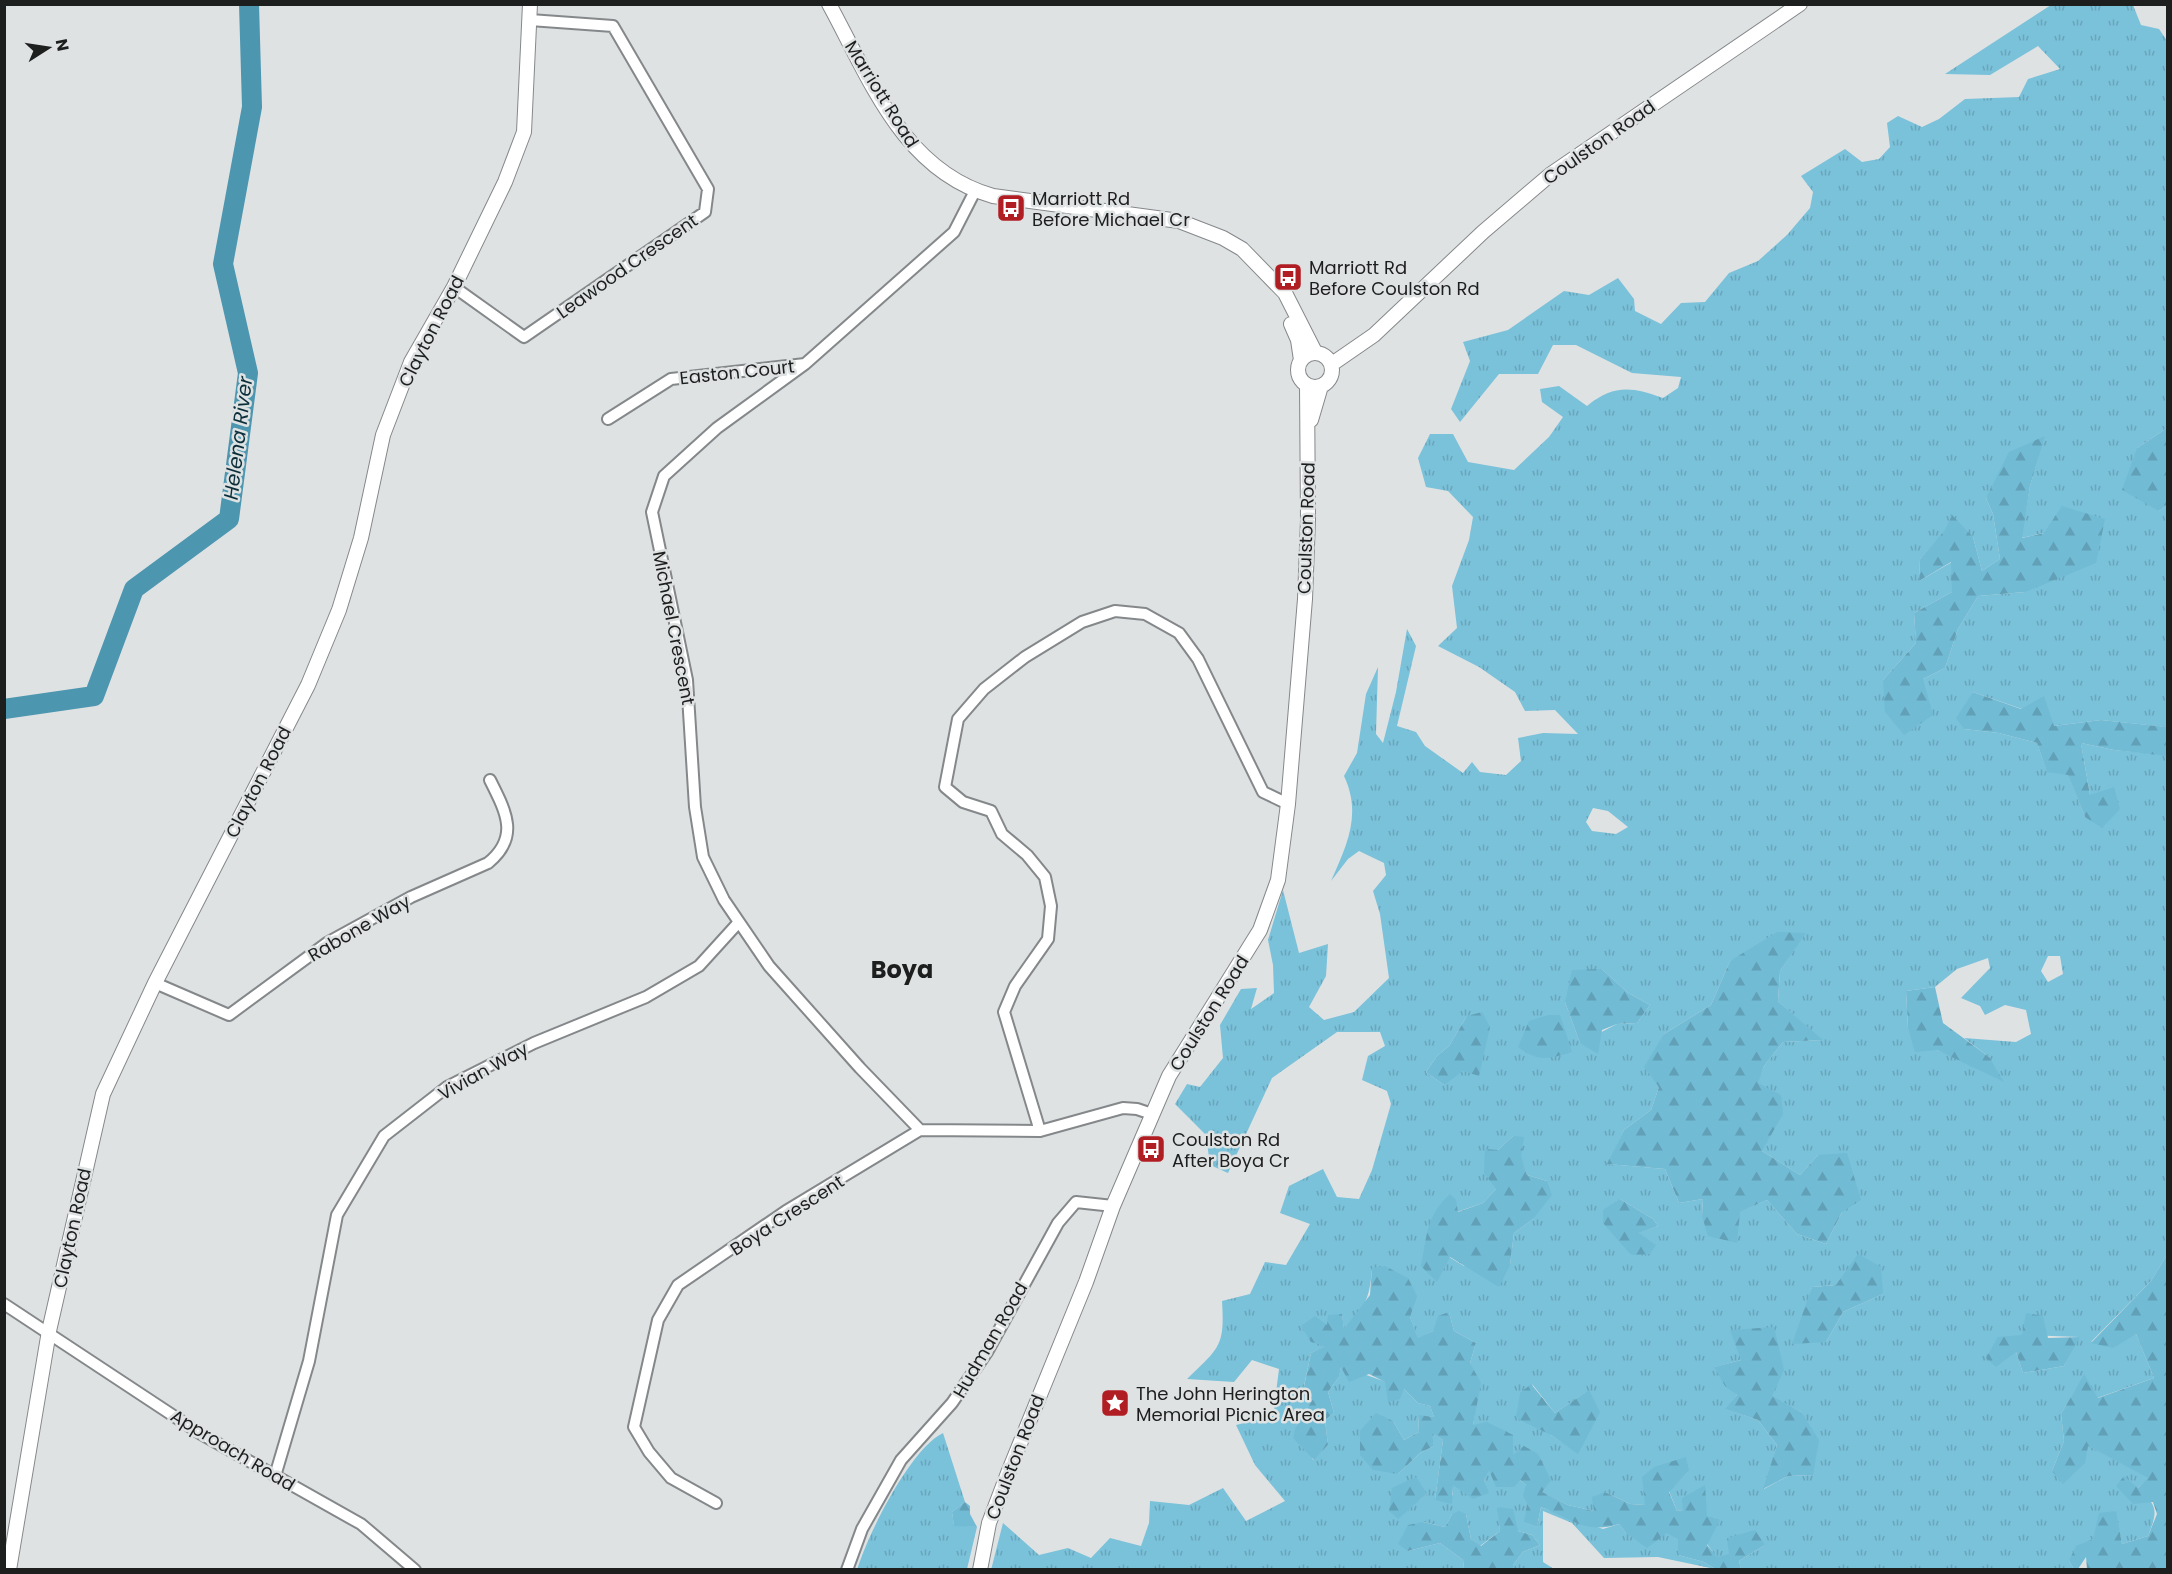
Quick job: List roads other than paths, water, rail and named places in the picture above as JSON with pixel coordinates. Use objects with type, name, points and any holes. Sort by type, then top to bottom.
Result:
[{"type":"street","name":"Clayton Road","points":[[9,1569],[49,1331],[103,1094],[155,983],[308,685],[339,610],[361,538],[383,435],[411,362],[454,287],[505,182],[524,132],[530,4]]},
{"type":"street","name":"Marriott Road","points":[[829,4],[903,135],[922,158],[940,172],[975,191],[1018,201],[1179,221],[1223,238],[1242,249],[1285,293],[1324,358]]},
{"type":"street","name":"Coulston Road","points":[[1324,358],[1359,346],[1551,174],[1800,4]]},
{"type":"street","name":"Leawood Crescent","points":[[454,287],[524,337],[705,212],[708,189],[613,26],[530,20]]},
{"type":"street","name":"Michael Crescent","points":[[920,1130],[860,1068],[769,966],[724,900],[703,857],[695,807],[687,680],[652,512],[664,476],[717,428],[805,364],[954,232],[967,211],[975,191]]},
{"type":"street","name":"Marriott Road","points":[[1276,286],[1276,293],[1298,340],[1301,360]]},
{"type":"street","points":[[1324,358],[1331,377],[1321,386],[1307,385],[1298,371],[1301,360],[1324,358]]},
{"type":"street","name":"Easton Court","points":[[608,419],[671,379],[805,364]]},
{"type":"street","name":"Coulston Road","points":[[980,1569],[989,1523],[996,1503],[1086,1282],[1113,1206],[1152,1114],[1169,1076],[1260,930],[1278,880],[1288,804],[1305,599],[1309,428],[1307,385]]},
{"type":"street","name":"Coulston Road","points":[[1309,428],[1321,386]]},
{"type":"street","points":[[1040,1131],[1004,1012],[1015,986],[1048,939],[1051,906],[1045,877],[1027,855],[1002,834],[991,811],[963,802],[945,787],[958,719],[984,688],[1082,622],[1115,611],[1145,614],[1179,633],[1203,668],[1263,792],[1288,804]]},
{"type":"street","name":"Rabone Way","points":[[155,983],[229,1016],[327,943],[411,897],[488,863],[506,843],[508,828],[503,805],[490,780]]},
{"type":"street","name":"Vivian Way","points":[[275,1476],[309,1361],[337,1215],[384,1136],[447,1087],[534,1043],[646,997],[699,966],[739,922]]},
{"type":"street","points":[[920,1130],[1040,1131],[1123,1108],[1152,1114]]},
{"type":"street","name":"Boya Crescent","points":[[716,1503],[671,1478],[649,1452],[634,1427],[658,1320],[678,1285],[786,1211],[920,1130]]},
{"type":"street","name":"Hudman Road","points":[[847,1569],[861,1529],[901,1460],[952,1403],[987,1352],[1058,1223],[1076,1202],[1113,1206]]},
{"type":"street","name":"Approach Road","points":[[4,1305],[49,1331],[201,1434],[361,1524],[415,1569]]},
{"type":"waterway","name":"Helena River","points":[[4,709],[94,696],[134,589],[229,519],[248,373],[223,264],[252,107],[249,4]]},
{"type":"place","name":"Marriott Rd Before Michael Cr","points":[[1011,208]]},
{"type":"place","name":"Marriott Rd Before Coulston Rd","points":[[1288,277]]},
{"type":"place","name":"Coulston Rd After Boya Cr","points":[[1151,1149]]},
{"type":"place","name":"The John Herington Memorial Picnic Area","points":[[1115,1403]]},
{"type":"district","name":"Boya","points":[[902,969]]}]
